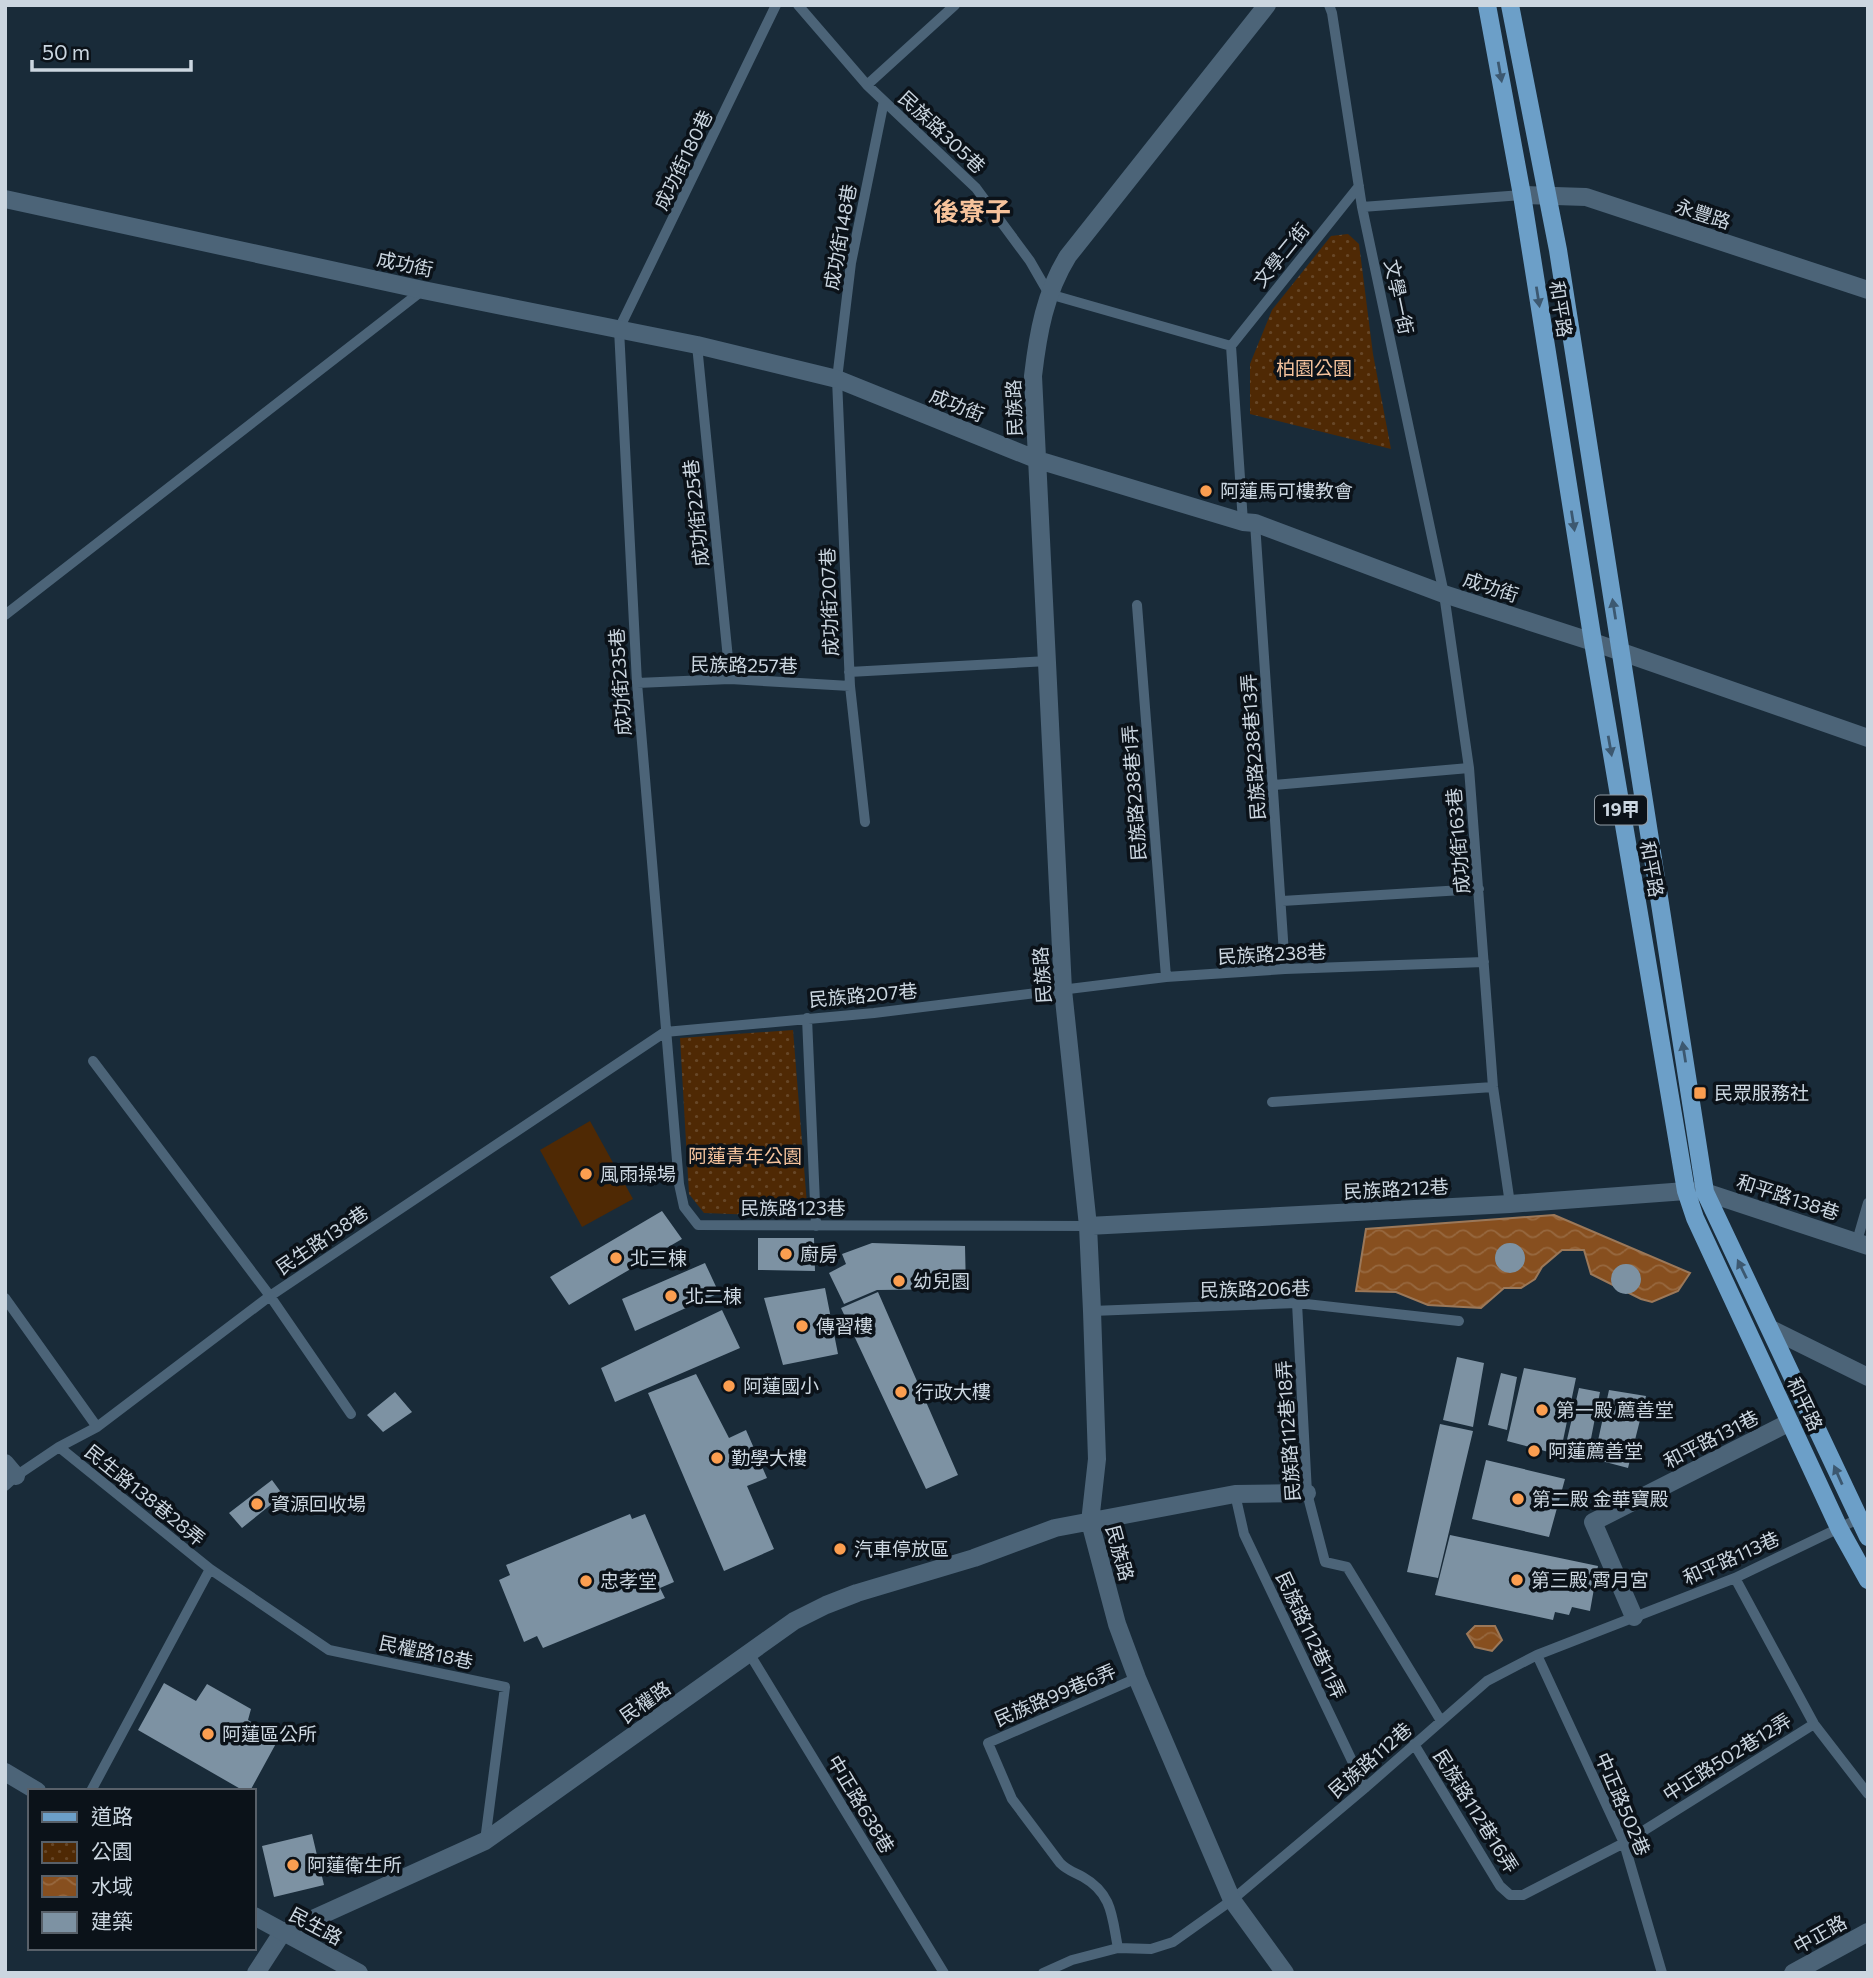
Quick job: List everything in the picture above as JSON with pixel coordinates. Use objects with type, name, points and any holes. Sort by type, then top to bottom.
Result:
[{"type":"main road","name":"和平路","points":[[1488,5],[1522,195],[1592,642],[1686,1191],[1695,1218],[1839,1528],[1868,1580]]},
{"type":"main road","name":"和平路","points":[[1510,5],[1549,195],[1705,1192],[1868,1537]]},
{"type":"street","name":"民族路","points":[[1267,5],[1068,256],[1049,294],[1038,332],[1033,376],[1063,990],[1088,1226],[1097,1459],[1090,1522],[1117,1624],[1137,1678],[1232,1900],[1285,1973]]},
{"type":"street","name":"永豐路","points":[[1522,195],[1586,197],[1868,290]]},
{"type":"street","name":"成功街","points":[[5,199],[697,345],[837,379],[1038,460],[1249,522],[1444,594],[1592,642],[1868,738]]},
{"type":"street","name":"民族路212巷","points":[[1088,1226],[1705,1192]]},
{"type":"street","name":"和平路138巷","points":[[1705,1192],[1862,1243]]},
{"type":"street","points":[[1771,1329],[1868,1377]]},
{"type":"street","name":"和平路131巷","points":[[1634,1617],[1593,1522],[1790,1422]]},
{"type":"street","name":"民權路","points":[[282,1933],[485,1840],[794,1621],[826,1605],[974,1558],[1055,1528],[1235,1494],[1307,1493]]},
{"type":"street","points":[[5,1772],[34,1789]]},
{"type":"street","name":"民生路","points":[[256,1917],[359,1973]]},
{"type":"street","name":"中正路","points":[[1793,1973],[1868,1931]]},
{"type":"street","points":[[256,1973],[282,1933]]},
{"type":"lane","name":"成功街180巷","points":[[619,329],[776,5]]},
{"type":"lane","name":"民族路305巷","points":[[798,5],[867,85],[976,188],[1030,261],[1049,294]]},
{"type":"lane","points":[[867,85],[956,5]]},
{"type":"lane","name":"文學一街","points":[[1329,5],[1362,207],[1444,594]]},
{"type":"lane","name":"成功街148巷","points":[[837,379],[851,263],[884,102]]},
{"type":"lane","name":"文學二街","points":[[1231,346],[1359,186]]},
{"type":"lane","points":[[1362,207],[1522,195]]},
{"type":"lane","points":[[5,615],[423,289]]},
{"type":"lane","points":[[1049,294],[1231,346],[1249,522]]},
{"type":"lane","name":"成功街235巷","points":[[619,329],[637,683],[666,1032]]},
{"type":"lane","name":"成功街225巷","points":[[697,345],[730,678]]},
{"type":"lane","name":"成功街207巷","points":[[837,379],[849,672],[865,822]]},
{"type":"lane","name":"民族路238巷13弄","points":[[1249,522],[1274,785],[1285,969]]},
{"type":"lane","name":"成功街163巷","points":[[1444,594],[1469,768],[1493,1087],[1510,1204]]},
{"type":"lane","name":"民族路238巷1弄","points":[[1137,605],[1166,977]]},
{"type":"lane","points":[[849,672],[1048,661]]},
{"type":"lane","name":"民族路257巷","points":[[637,683],[730,678],[850,686]]},
{"type":"lane","points":[[1274,785],[1469,768]]},
{"type":"lane","points":[[1282,901],[1479,889]]},
{"type":"lane","name":"民族路238巷","points":[[1063,990],[1166,977],[1285,969],[1485,962]]},
{"type":"lane","name":"民族路207巷","points":[[666,1032],[874,1013],[1063,990]]},
{"type":"lane","points":[[807,1018],[816,1226]]},
{"type":"lane","name":"民族路123巷","points":[[666,1032],[679,1184],[684,1207],[698,1226],[1088,1226]]},
{"type":"lane","name":"民生路138巷","points":[[9,1475],[97,1427],[270,1296],[666,1032]]},
{"type":"lane","points":[[93,1061],[270,1296],[351,1414]]},
{"type":"lane","points":[[1272,1102],[1493,1087]]},
{"type":"lane","points":[[1862,1243],[1868,1203]]},
{"type":"lane","points":[[5,1298],[97,1427]]},
{"type":"lane","name":"民族路206巷","points":[[1092,1311],[1297,1303],[1459,1321]]},
{"type":"lane","name":"民族路112巷18弄","points":[[1297,1303],[1307,1493],[1325,1562],[1347,1567],[1441,1721]]},
{"type":"lane","name":"民生路138巷28弄","points":[[59,1447],[209,1569]]},
{"type":"lane","name":"民族路112巷11弄","points":[[1235,1494],[1244,1534],[1365,1788]]},
{"type":"lane","name":"和平路113巷","points":[[1537,1654],[1735,1578],[1858,1519]]},
{"type":"lane","points":[[92,1789],[209,1569]]},
{"type":"lane","name":"民權路18巷","points":[[209,1569],[330,1650],[505,1687],[485,1840]]},
{"type":"lane","points":[[1735,1578],[1814,1724],[1868,1794]]},
{"type":"lane","name":"中正路638巷","points":[[749,1653],[944,1973]]},
{"type":"lane","name":"民族路112巷","points":[[1043,1973],[1072,1960],[1118,1948],[1151,1949],[1173,1942],[1232,1900],[1487,1681],[1537,1654]]},
{"type":"lane","name":"中正路502巷","points":[[1537,1654],[1623,1843],[1662,1973]]},
{"type":"lane","name":"民族路99巷6弄","points":[[1118,1948],[1109,1901],[1097,1887],[1082,1876],[1068,1871],[1060,1863],[1013,1799],[988,1743],[1137,1678]]},
{"type":"lane","name":"中正路502巷12弄","points":[[1510,1895],[1523,1895],[1623,1843],[1814,1724]]},
{"type":"lane","name":"民族路112巷16弄","points":[[1414,1744],[1500,1886],[1510,1895]]},
{"type":"green space","name":"柏園公園","points":[[1348,234],[1359,244],[1373,354],[1391,449],[1250,414],[1250,364],[1272,310],[1331,236]]},
{"type":"green space","name":"阿蓮青年公園","points":[[793,1030],[808,1217],[704,1213],[689,1194],[680,1038]]},
{"type":"green space","name":"風雨操場","points":[[590,1121],[633,1199],[582,1227],[540,1150]]},
{"type":"water","points":[[1554,1215],[1690,1273],[1678,1291],[1652,1302],[1591,1274],[1584,1250],[1562,1250],[1542,1267],[1535,1279],[1521,1288],[1504,1288],[1481,1308],[1428,1305],[1396,1292],[1356,1291],[1366,1229]]},
{"type":"water","points":[[1475,1626],[1495,1626],[1502,1640],[1492,1651],[1475,1647],[1467,1634]]},
{"type":"building","name":"北三棟","points":[[662,1211],[682,1239],[569,1305],[550,1277]]},
{"type":"building","name":"廚房","points":[[758,1238],[814,1238],[815,1271],[758,1270]]},
{"type":"building","name":"幼兒園","points":[[872,1243],[965,1246],[966,1289],[877,1290],[844,1304],[829,1273],[846,1264],[842,1254]]},
{"type":"building","points":[[1510,1243],[1521,1247],[1525,1258],[1521,1269],[1510,1273],[1499,1269],[1495,1258],[1499,1247]]},
{"type":"building","name":"北二棟","points":[[705,1263],[719,1293],[635,1331],[622,1299]]},
{"type":"building","points":[[1626,1264],[1637,1268],[1641,1279],[1637,1290],[1626,1294],[1615,1290],[1611,1279],[1615,1268]]},
{"type":"building","name":"傳習樓","points":[[825,1288],[838,1354],[783,1365],[764,1298]]},
{"type":"building","name":"行政大樓","points":[[878,1292],[958,1475],[926,1489],[841,1308]]},
{"type":"building","points":[[722,1310],[740,1348],[615,1402],[601,1368]]},
{"type":"building","points":[[1457,1357],[1484,1363],[1473,1427],[1443,1420]]},
{"type":"building","name":"第一殿 薦善堂","points":[[1524,1368],[1576,1378],[1560,1455],[1507,1441]]},
{"type":"building","points":[[1501,1373],[1517,1377],[1507,1430],[1488,1425]]},
{"type":"building","name":"勤學大樓","points":[[696,1374],[729,1438],[746,1430],[767,1478],[747,1486],[774,1549],[724,1571],[648,1393]]},
{"type":"building","points":[[1579,1388],[1600,1392],[1589,1449],[1566,1444]]},
{"type":"building","points":[[1609,1390],[1646,1396],[1628,1468],[1594,1459]]},
{"type":"building","points":[[395,1392],[412,1412],[383,1432],[367,1415]]},
{"type":"building","points":[[1440,1424],[1473,1431],[1438,1578],[1407,1572]]},
{"type":"building","name":"第二殿 金華寶殿","points":[[1486,1460],[1565,1479],[1549,1537],[1472,1519]]},
{"type":"building","name":"資源回收場","points":[[272,1480],[283,1495],[242,1528],[229,1513]]},
{"type":"building","name":"忠孝堂","points":[[630,1514],[632,1519],[645,1514],[674,1582],[660,1588],[665,1598],[543,1648],[537,1636],[524,1642],[499,1580],[510,1575],[506,1565]]},
{"type":"building","name":"第三殿 霄月宮","points":[[1450,1535],[1598,1566],[1590,1611],[1572,1607],[1569,1615],[1555,1612],[1553,1620],[1435,1595]]},
{"type":"building","name":"阿蓮區公所","points":[[164,1683],[196,1701],[207,1684],[251,1709],[248,1720],[279,1738],[251,1789],[241,1789],[138,1730]]},
{"type":"building","name":"阿蓮衛生所","points":[[312,1834],[324,1885],[274,1897],[262,1846]]},
{"type":"place","name":"阿蓮馬可樓教會","points":[[1206,491]]},
{"type":"place","name":"民眾服務社","points":[[1700,1093]]},
{"type":"place","name":"風雨操場","points":[[586,1174]]},
{"type":"place","name":"廚房","points":[[786,1254]]},
{"type":"place","name":"北三棟","points":[[616,1258]]},
{"type":"place","name":"幼兒園","points":[[899,1281]]},
{"type":"place","name":"北二棟","points":[[671,1296]]},
{"type":"place","name":"傳習樓","points":[[802,1326]]},
{"type":"place","name":"阿蓮國小","points":[[729,1386]]},
{"type":"place","name":"行政大樓","points":[[901,1392]]},
{"type":"place","name":"第一殿 薦善堂","points":[[1542,1410]]},
{"type":"place","name":"阿蓮薦善堂","points":[[1534,1451]]},
{"type":"place","name":"勤學大樓","points":[[717,1458]]},
{"type":"place","name":"第二殿 金華寶殿","points":[[1518,1499]]},
{"type":"place","name":"資源回收場","points":[[257,1504]]},
{"type":"place","name":"汽車停放區","points":[[840,1549]]},
{"type":"place","name":"第三殿 霄月宮","points":[[1517,1580]]},
{"type":"place","name":"忠孝堂","points":[[586,1581]]},
{"type":"place","name":"阿蓮區公所","points":[[208,1734]]},
{"type":"place","name":"阿蓮衛生所","points":[[293,1865]]},
{"type":"district","name":"後寮子","points":[[972,212]]}]
